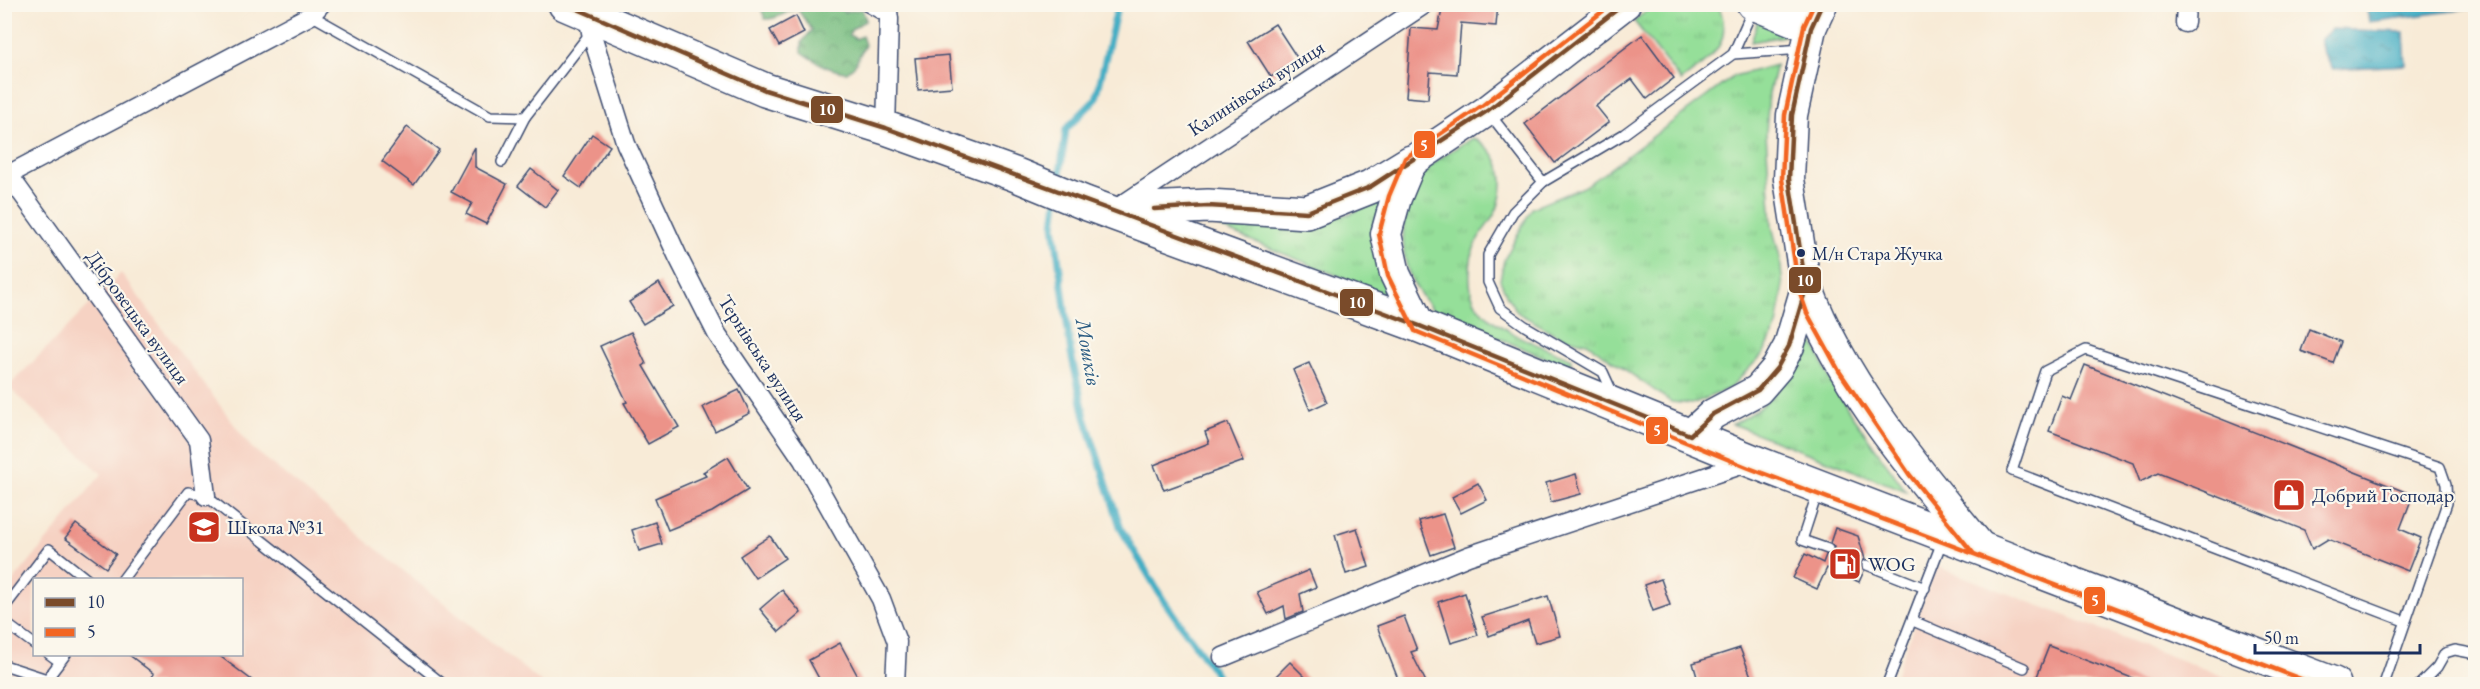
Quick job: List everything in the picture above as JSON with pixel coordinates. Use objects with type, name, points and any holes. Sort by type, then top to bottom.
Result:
[{"type":"highway","points":[[582,17],[765,90],[886,128],[1014,174],[1420,326],[1752,461],[1944,534],[2297,677],[2334,684]]},
{"type":"highway","points":[[1099,207],[1208,206],[1307,212],[1370,187],[1411,162]]},
{"type":"highway","points":[[1806,288],[1814,310],[1845,367],[1915,470],[1979,548]]},
{"type":"main road","points":[[1420,326],[1395,274],[1386,234],[1396,198],[1411,162],[1487,111],[1625,4]]},
{"type":"main road","points":[[1690,435],[1713,414],[1758,390],[1777,368],[1789,346],[1806,288],[1789,179],[1792,115],[1813,27],[1753,5]]},
{"type":"street","name":"Калинівська вулиця","points":[[1099,207],[1425,4]]},
{"type":"street","name":"Дібровецька вулиця","points":[[206,496],[199,440],[6,176],[316,10]]},
{"type":"street","points":[[886,128],[888,12]]},
{"type":"street","name":"Тернівська вулиця","points":[[582,17],[626,144],[678,257],[717,333],[802,460],[881,599],[897,642],[895,684]]},
{"type":"street","points":[[1223,657],[1468,556],[1752,461]]},
{"type":"lane","points":[[862,4],[888,12]]},
{"type":"lane","points":[[1733,54],[1753,5]]},
{"type":"lane","points":[[316,10],[490,116],[525,117]]},
{"type":"lane","points":[[502,162],[582,17]]},
{"type":"lane","points":[[1619,406],[1603,372],[1525,326],[1500,308],[1488,282],[1488,255],[1513,212],[1543,182],[1634,128],[1733,54],[1813,27]]},
{"type":"lane","points":[[1487,111],[1543,182]]},
{"type":"lane","points":[[2384,684],[2404,621],[2447,503],[2446,484],[2440,467],[2086,350],[2045,371],[2012,471],[2404,621]]},
{"type":"lane","points":[[1819,487],[1802,540],[1828,549]]},
{"type":"lane","points":[[123,578],[188,492],[206,496],[443,684]]},
{"type":"lane","points":[[1887,684],[1913,621],[1944,534]]},
{"type":"lane","points":[[4,608],[49,549],[87,578]]},
{"type":"lane","points":[[1867,565],[1925,588]]},
{"type":"lane","points":[[1913,621],[2024,668]]},
{"type":"lane","points":[[4,622],[33,643]]},
{"type":"lane","points":[[2420,684],[2437,667],[2445,653],[2455,650],[2475,654]]},
{"type":"lane","points":[[4,665],[45,682],[63,658]]},
{"type":"shaded area","name":"Школа №31","points":[[121,273],[251,447],[543,684],[5,684],[4,592],[102,474],[8,387]]},
{"type":"shaded area","points":[[1936,566],[2243,684],[1892,684]]},
{"type":"green space","points":[[834,4],[844,12],[862,9],[866,20],[852,29],[849,35],[856,39],[862,36],[865,45],[854,66],[847,72],[829,68],[802,52],[802,42],[812,30],[798,10],[765,19],[761,8],[763,5]]},
{"type":"green space","points":[[1654,5],[1718,5],[1723,19],[1722,40],[1717,49],[1710,58],[1681,81],[1634,21]]},
{"type":"green space","points":[[1761,10],[1784,36],[1751,42]]},
{"type":"green space","points":[[1776,65],[1769,93],[1766,133],[1772,226],[1780,257],[1783,290],[1777,326],[1764,353],[1730,388],[1692,404],[1671,402],[1587,343],[1559,336],[1518,313],[1507,297],[1500,280],[1504,260],[1532,208],[1583,187],[1734,76]]},
{"type":"green space","points":[[1473,138],[1489,149],[1495,157],[1502,183],[1497,208],[1479,238],[1472,257],[1470,283],[1474,299],[1495,323],[1572,359],[1570,368],[1434,311],[1410,276],[1404,253],[1403,232],[1406,210],[1413,190],[1423,174],[1436,162]]},
{"type":"green space","points":[[1383,195],[1393,298],[1220,228],[1227,217],[1307,219],[1351,214]]},
{"type":"green space","points":[[1808,329],[1829,378],[1851,414],[1906,491],[1732,424],[1760,407],[1781,386],[1796,360]]},
{"type":"water","points":[[2475,4],[2475,8],[2369,22],[2366,5]]},
{"type":"water","points":[[2331,29],[2404,32],[2406,65],[2333,69],[2323,53],[2320,40]]},
{"type":"building","points":[[1443,4],[1498,4],[1496,26],[1461,23],[1457,74],[1430,72],[1428,99],[1406,97],[1411,28],[1438,30]]},
{"type":"building","points":[[796,16],[804,33],[779,46],[770,30]]},
{"type":"building","points":[[1275,24],[1298,59],[1271,77],[1248,41]]},
{"type":"building","points":[[1642,35],[1674,78],[1647,99],[1632,79],[1596,106],[1609,122],[1555,163],[1525,124]]},
{"type":"building","points":[[949,55],[952,87],[918,90],[915,58]]},
{"type":"building","points":[[407,127],[439,150],[414,185],[382,161]]},
{"type":"building","points":[[592,134],[610,146],[581,188],[564,176]]},
{"type":"building","points":[[475,147],[475,167],[507,184],[486,224],[466,214],[472,203],[451,192]]},
{"type":"building","points":[[531,169],[558,190],[545,207],[518,186]]},
{"type":"building","points":[[659,283],[673,306],[643,324],[629,302]]},
{"type":"building","points":[[2309,329],[2341,342],[2333,363],[2301,351]]},
{"type":"building","points":[[631,332],[646,364],[643,366],[679,427],[648,444],[624,403],[627,402],[600,346]]},
{"type":"building","points":[[1309,363],[1327,402],[1310,410],[1293,370]]},
{"type":"building","points":[[2085,365],[2413,495],[2400,529],[2421,538],[2408,571],[2328,539],[2312,549],[2304,530],[2158,473],[2140,482],[2133,463],[2049,431],[2062,396],[2071,400]]},
{"type":"building","points":[[739,390],[750,413],[715,431],[703,407]]},
{"type":"building","points":[[1228,423],[1244,461],[1164,490],[1154,465],[1209,443],[1205,432]]},
{"type":"building","points":[[728,457],[748,490],[712,512],[668,530],[655,498],[706,476],[703,472]]},
{"type":"building","points":[[1576,474],[1581,494],[1551,502],[1546,483]]},
{"type":"building","points":[[1478,483],[1487,500],[1461,513],[1452,497]]},
{"type":"building","points":[[1443,514],[1454,547],[1431,555],[1419,521]]},
{"type":"building","points":[[655,522],[662,544],[639,551],[632,530]]},
{"type":"building","points":[[76,524],[116,554],[106,568],[65,538]]},
{"type":"building","points":[[1357,528],[1369,567],[1346,574],[1335,535]]},
{"type":"building","points":[[1835,528],[1858,536],[1865,559],[1861,563],[1864,571],[1859,582],[1827,568],[1817,589],[1793,578],[1805,554],[1823,563],[1826,555],[1833,554],[1834,547],[1830,543]]},
{"type":"building","points":[[770,536],[785,558],[755,578],[740,556]]},
{"type":"building","points":[[1309,570],[1316,587],[1300,594],[1303,612],[1286,619],[1284,606],[1268,614],[1257,592]]},
{"type":"building","points":[[1661,579],[1670,605],[1653,611],[1644,585]]},
{"type":"building","points":[[782,590],[801,613],[779,632],[760,609]]},
{"type":"building","points":[[1465,593],[1478,635],[1451,643],[1438,602]]},
{"type":"building","points":[[1548,596],[1560,636],[1535,643],[1528,621],[1489,636],[1482,617]]},
{"type":"building","points":[[1404,616],[1417,650],[1411,652],[1427,684],[1400,684],[1377,626]]},
{"type":"building","points":[[840,643],[862,684],[822,684],[809,660]]},
{"type":"building","points":[[2049,646],[2145,683],[2145,684],[2034,684]]},
{"type":"building","points":[[1740,648],[1754,684],[1699,684],[1693,663]]},
{"type":"building","points":[[131,656],[220,656],[257,684],[147,684],[154,674]]},
{"type":"building","points":[[1290,662],[1312,684],[1268,684]]},
{"type":"waterway","name":"Мошків","points":[[1059,181],[1066,129],[1096,99],[1118,4]]},
{"type":"waterway","name":"Мошків","points":[[1057,201],[1054,225],[1071,353],[1085,417],[1121,529],[1164,601],[1223,684]]},
{"type":"transit line","name":"10","points":[[566,4],[765,90],[886,128],[1113,211],[1420,326],[1690,435],[1713,414],[1758,390],[1777,368],[1789,346],[1806,288],[1789,179],[1792,115],[1811,28],[1822,4]]},
{"type":"transit line","name":"5","points":[[1612,4],[1483,105],[1405,158],[1389,196],[1379,234],[1388,276],[1415,331],[1749,468],[2314,684]]},
{"type":"transit line","name":"10","points":[[1154,209],[1208,206],[1307,212],[1370,187],[1487,111],[1624,4]]},
{"type":"transit line","name":"5","points":[[1814,4],[1804,26],[1785,115],[1782,179],[1799,290],[1807,313],[1839,371],[1909,474],[1973,553]]},
{"type":"place","name":"М/н Стара Жучка","points":[[1801,253]]},
{"type":"place","name":"Добрий Господар","points":[[2289,495]]},
{"type":"place","name":"Школа №31","points":[[204,527]]},
{"type":"place","name":"WOG","points":[[1845,564]]}]
